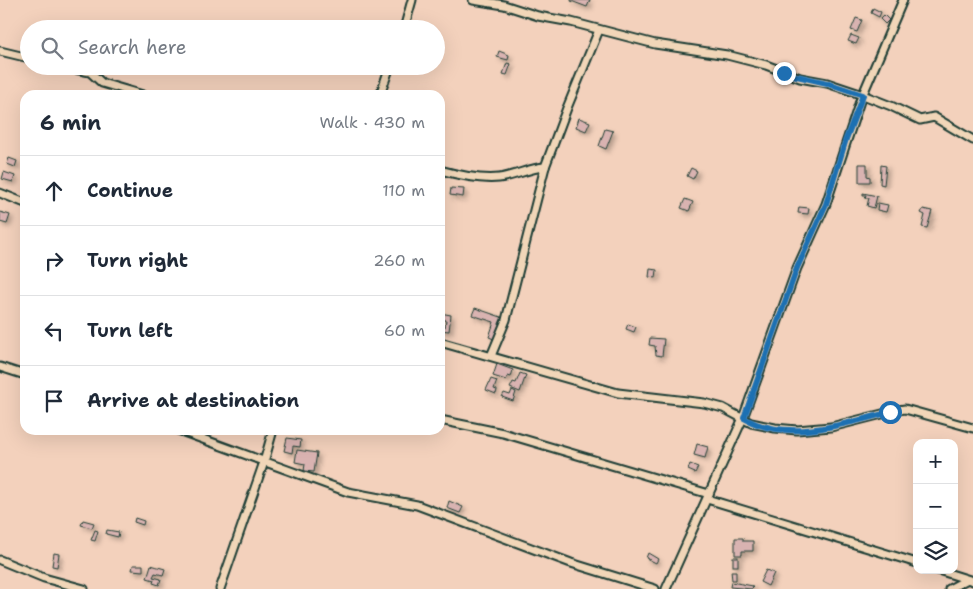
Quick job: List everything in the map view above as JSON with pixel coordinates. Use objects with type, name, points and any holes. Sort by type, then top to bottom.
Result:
[{"type":"street","points":[[406,20],[412,0]]},
{"type":"street","points":[[473,0],[504,5],[538,16],[571,22],[655,44],[727,55],[766,65],[800,78],[827,83],[863,95],[920,120],[934,117],[973,140]]},
{"type":"street","points":[[666,589],[744,418],[797,268],[826,204],[846,139],[903,0]]},
{"type":"street","points":[[491,356],[506,320],[545,167],[599,30]]},
{"type":"street","points":[[0,51],[20,56]]},
{"type":"street","points":[[94,75],[102,82],[127,90]]},
{"type":"street","points":[[382,90],[387,75]]},
{"type":"street","points":[[445,171],[465,176],[498,178],[533,168],[545,167]]},
{"type":"street","points":[[0,193],[20,201]]},
{"type":"street","points":[[445,343],[618,393],[704,403],[722,408],[761,426],[807,430],[854,422],[898,410],[912,410],[973,428]]},
{"type":"street","points":[[0,367],[20,374]]},
{"type":"street","points":[[445,421],[503,434],[708,496],[913,562]]},
{"type":"street","points":[[191,435],[348,492],[417,505],[571,563],[656,589]]},
{"type":"street","points":[[220,589],[272,435]]},
{"type":"street","points":[[0,560],[44,578],[84,589]]},
{"type":"street","points":[[951,574],[971,580]]},
{"type":"street","points":[[949,589],[971,580]]},
{"type":"building","points":[[571,0],[590,0],[587,7]]},
{"type":"building","points":[[873,8],[881,12],[879,17],[871,13]]},
{"type":"building","points":[[884,15],[889,20],[885,24],[880,19]]},
{"type":"building","points":[[856,18],[862,20],[857,32],[851,30]]},
{"type":"building","points":[[851,35],[859,38],[856,44],[848,41]]},
{"type":"building","points":[[499,51],[509,55],[508,60],[497,57]]},
{"type":"building","points":[[507,63],[511,64],[507,75],[503,74]]},
{"type":"building","points":[[579,118],[590,122],[586,131],[576,127]]},
{"type":"building","points":[[605,129],[613,131],[606,149],[599,146]]},
{"type":"building","points":[[9,158],[17,161],[15,167],[7,164]]},
{"type":"building","points":[[859,164],[867,164],[867,176],[870,177],[870,182],[859,182]]},
{"type":"building","points":[[881,165],[886,166],[884,185],[880,184]]},
{"type":"building","points":[[691,168],[697,171],[693,179],[687,176]]},
{"type":"building","points":[[4,172],[15,176],[13,182],[2,179]]},
{"type":"building","points":[[451,188],[464,189],[463,197],[450,195]]},
{"type":"building","points":[[863,193],[877,196],[874,208],[867,206],[869,198],[865,198],[866,195],[863,195]]},
{"type":"building","points":[[685,199],[693,202],[689,211],[681,208]]},
{"type":"building","points":[[878,203],[888,205],[886,212],[877,210]]},
{"type":"building","points":[[799,207],[809,208],[808,214],[798,213]]},
{"type":"building","points":[[923,209],[932,211],[927,228],[922,227],[925,215],[921,213]]},
{"type":"building","points":[[0,212],[10,215],[7,224],[0,222]]},
{"type":"building","points":[[650,269],[657,270],[656,278],[649,277]]},
{"type":"building","points":[[475,308],[504,318],[496,340],[489,337],[494,322],[472,315]]},
{"type":"building","points":[[445,314],[451,315],[449,331],[445,331]]},
{"type":"building","points":[[628,324],[636,327],[634,332],[626,329]]},
{"type":"building","points":[[650,338],[664,339],[662,356],[656,355],[655,346],[649,345]]},
{"type":"building","points":[[497,364],[513,370],[511,377],[508,376],[506,380],[493,376]]},
{"type":"building","points":[[520,373],[526,375],[520,392],[510,388],[513,382],[516,383]]},
{"type":"building","points":[[491,379],[497,381],[494,389],[497,390],[496,394],[486,390]]},
{"type":"building","points":[[512,390],[516,392],[513,401],[502,397],[504,393],[510,395]]},
{"type":"building","points":[[287,438],[301,440],[300,447],[293,446],[292,453],[284,451]]},
{"type":"building","points":[[697,444],[708,447],[705,458],[694,455]]},
{"type":"building","points":[[297,450],[317,453],[314,472],[304,471],[305,464],[295,462]]},
{"type":"building","points":[[690,464],[698,467],[695,473],[688,470]]},
{"type":"building","points":[[449,501],[463,507],[460,513],[447,508]]},
{"type":"building","points":[[135,518],[144,521],[143,525],[134,522]]},
{"type":"building","points":[[83,520],[94,523],[92,528],[81,525]]},
{"type":"building","points":[[95,530],[98,531],[95,541],[91,540]]},
{"type":"building","points":[[107,530],[119,532],[118,537],[106,534]]},
{"type":"building","points":[[735,538],[743,538],[743,541],[753,541],[753,551],[742,551],[742,555],[735,555]]},
{"type":"building","points":[[54,553],[59,554],[57,567],[52,566]]},
{"type":"building","points":[[648,553],[658,559],[656,563],[646,558]]},
{"type":"building","points":[[733,557],[738,557],[738,566],[733,566]]},
{"type":"building","points":[[133,565],[143,565],[143,571],[132,570]]},
{"type":"building","points":[[151,565],[165,569],[163,575],[155,573],[153,577],[161,579],[159,585],[153,583],[154,580],[147,578]]},
{"type":"building","points":[[766,570],[774,573],[768,586],[760,582]]},
{"type":"building","points":[[731,571],[736,571],[736,580],[732,580]]},
{"type":"building","points":[[731,582],[753,586],[752,589],[730,587]]},
{"type":"route","points":[[784,73],[827,83],[863,95],[846,139],[826,204],[797,268],[744,418],[751,423],[761,426],[807,430],[831,427],[890,412]]}]
